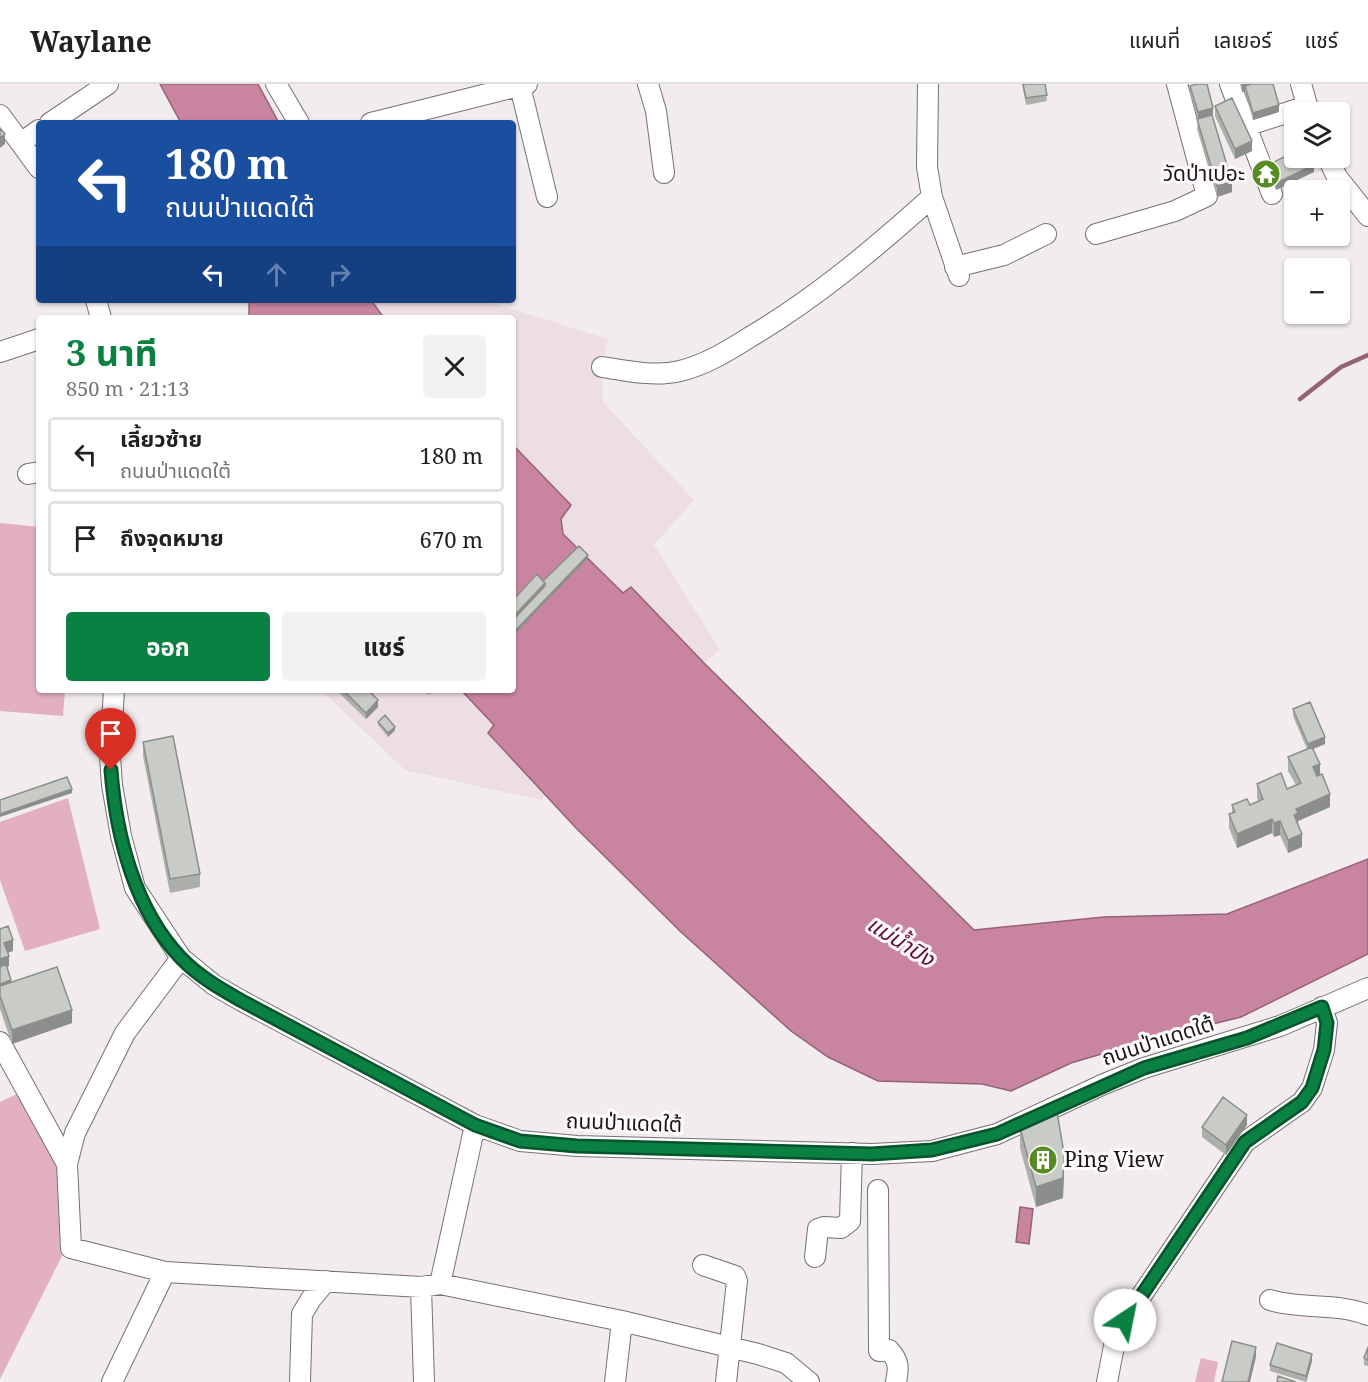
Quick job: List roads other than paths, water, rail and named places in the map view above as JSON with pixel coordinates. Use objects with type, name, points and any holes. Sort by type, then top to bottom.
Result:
[{"type":"street","points":[[54,120],[108,84]]},
{"type":"street","points":[[276,84],[297,120]]},
{"type":"street","points":[[648,84],[656,111],[664,173]]},
{"type":"street","points":[[928,84],[927,167],[932,197],[957,272],[1004,255],[1046,234]]},
{"type":"street","points":[[1096,234],[1175,211],[1207,196],[1177,84]]},
{"type":"street","points":[[1230,84],[1272,194]]},
{"type":"street","points":[[1300,84],[1306,102]]},
{"type":"street","points":[[383,120],[524,85],[546,197]]},
{"type":"street","points":[[0,115],[36,164]]},
{"type":"street","points":[[1246,126],[1284,116]]},
{"type":"street","points":[[21,143],[36,132]]},
{"type":"street","points":[[1262,167],[1284,159]]},
{"type":"street","points":[[1333,168],[1337,177],[1368,216]]},
{"type":"street","points":[[602,367],[634,373],[679,372],[718,357],[789,314],[870,253],[932,197]]},
{"type":"street","points":[[0,352],[36,340]]},
{"type":"street","name":"ถนนป่าแดดใต้","points":[[114,693],[110,756],[121,836],[135,888],[181,958],[214,985],[233,996],[475,1125],[520,1141],[548,1145],[852,1154],[932,1150],[997,1134],[1144,1068],[1247,1038],[1368,988]]},
{"type":"street","points":[[181,958],[125,1033],[75,1133],[67,1164],[71,1248],[165,1272],[421,1287],[440,1284],[622,1321],[729,1347],[786,1363],[809,1382]]},
{"type":"street","points":[[1107,1382],[1114,1346],[1125,1320],[1245,1142],[1302,1102],[1312,1088],[1324,1050],[1327,1023],[1322,1007]]},
{"type":"street","points":[[0,1042],[67,1164]]},
{"type":"street","points":[[440,1284],[475,1125]]},
{"type":"street","points":[[815,1257],[818,1229],[841,1228],[850,1221],[852,1154]]},
{"type":"street","points":[[878,1190],[879,1351],[889,1350],[896,1358],[899,1365],[896,1382]]},
{"type":"street","points":[[703,1265],[729,1273],[735,1276],[737,1281],[726,1382]]},
{"type":"street","points":[[112,1382],[165,1272]]},
{"type":"street","points":[[300,1382],[302,1314],[310,1299],[326,1281]]},
{"type":"street","points":[[421,1287],[424,1382]]},
{"type":"street","points":[[1270,1300],[1292,1306],[1336,1306],[1368,1315]]},
{"type":"street","points":[[615,1382],[622,1321]]},
{"type":"water","points":[[160,84],[258,84],[277,120],[179,120]]},
{"type":"water","points":[[249,303],[373,303],[382,315],[249,315]]},
{"type":"water","name":"แม่น้ำปิง","points":[[516,448],[571,505],[561,519],[563,534],[623,593],[631,587],[704,663],[974,930],[1104,917],[1227,914],[1368,859],[1368,954],[1241,1017],[1152,1039],[1071,1063],[1011,1091],[982,1084],[878,1081],[828,1057],[791,1031],[681,932],[576,828],[488,733],[494,725],[464,693],[516,693]]},
{"type":"water","points":[[1020,1207],[1033,1209],[1029,1244],[1016,1242]]},
{"type":"waterway","points":[[1300,399],[1341,367],[1368,355]]},
{"type":"place","name":"วัดป่าเปอะ","points":[[1266,174]]},
{"type":"place","name":"Ping View","points":[[1043,1160]]}]
